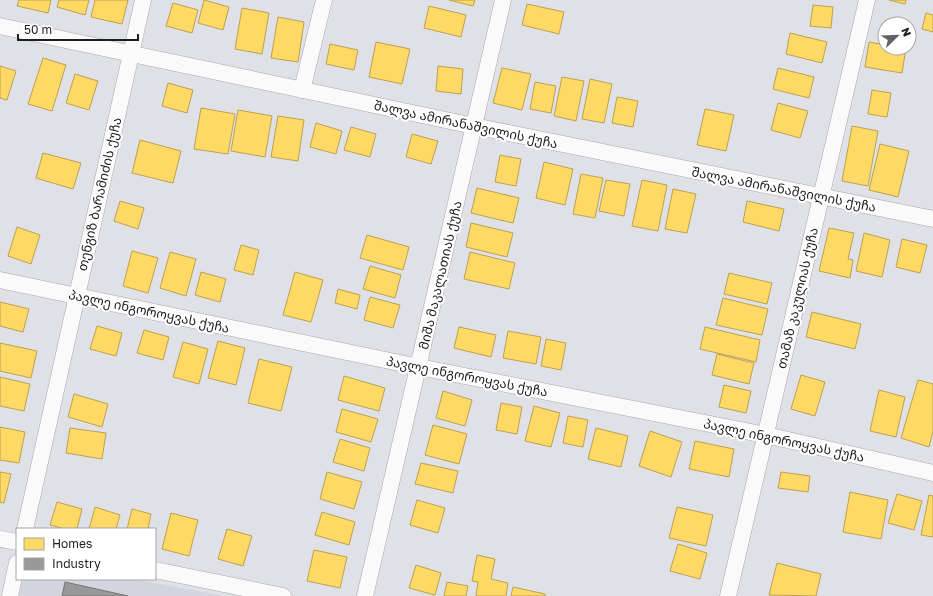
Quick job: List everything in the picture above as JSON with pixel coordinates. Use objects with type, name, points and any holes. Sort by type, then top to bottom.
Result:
[{"type":"street","name":"თენგიზ ბარამიძის ქუჩა","points":[[25,528],[143,0]]},
{"type":"street","points":[[302,90],[324,0]]},
{"type":"street","name":"მიშა მაკალათიას ქუჩა","points":[[364,596],[419,367],[503,0]]},
{"type":"street","name":"თამაზ კაკულიას ქუჩა","points":[[728,596],[867,0]]},
{"type":"street","name":"შალვა ამირანაშვილის ქუჩა","points":[[0,26],[474,126],[933,219]]},
{"type":"street","name":"პავლე ინგოროყვას ქუჩა","points":[[0,280],[419,367],[766,435],[933,472]]},
{"type":"street","points":[[0,539],[16,542]]},
{"type":"street","points":[[10,596],[16,568]]},
{"type":"street","points":[[156,570],[283,596]]},
{"type":"shaded area","points":[[23,580],[137,580],[224,596],[19,596]]},
{"type":"building: Homes","points":[[19,0],[51,0],[48,13],[17,6]]},
{"type":"building: Homes","points":[[59,0],[89,0],[85,15],[57,7]]},
{"type":"building: Homes","points":[[95,0],[128,0],[122,24],[91,17]]},
{"type":"building: Homes","points":[[204,0],[229,7],[223,30],[198,23]]},
{"type":"building: Homes","points":[[449,0],[475,0],[473,6]]},
{"type":"building: Homes","points":[[889,0],[906,0],[905,4]]},
{"type":"building: Homes","points":[[173,3],[198,10],[192,33],[166,26]]},
{"type":"building: Homes","points":[[527,4],[564,12],[559,34],[522,25]]},
{"type":"building: Homes","points":[[813,5],[833,7],[831,28],[810,26]]},
{"type":"building: Homes","points":[[429,6],[466,15],[461,37],[424,28]]},
{"type":"building: Homes","points":[[242,8],[269,13],[262,54],[235,49]]},
{"type":"building: Homes","points":[[926,13],[933,15],[933,32],[922,29]]},
{"type":"building: Homes","points":[[278,17],[304,22],[298,62],[271,58]]},
{"type":"building: Homes","points":[[790,33],[827,42],[822,63],[786,54]]},
{"type":"building: Homes","points":[[376,42],[410,49],[402,84],[369,77]]},
{"type":"building: Homes","points":[[869,42],[877,44],[877,56],[905,56],[902,73],[865,67]]},
{"type":"building: Homes","points":[[330,44],[358,50],[354,70],[326,64]]},
{"type":"building: Homes","points":[[43,58],[66,65],[52,111],[28,104]]},
{"type":"building: Homes","points":[[0,66],[16,71],[7,100],[0,98]]},
{"type":"building: Homes","points":[[438,66],[463,69],[461,94],[436,91]]},
{"type":"building: Homes","points":[[502,68],[531,74],[522,110],[493,103]]},
{"type":"building: Homes","points":[[778,68],[814,77],[809,98],[773,89]]},
{"type":"building: Homes","points":[[75,74],[98,81],[89,110],[66,103]]},
{"type":"building: Homes","points":[[562,77],[584,81],[576,121],[554,116]]},
{"type":"building: Homes","points":[[590,79],[612,84],[604,123],[582,119]]},
{"type":"building: Homes","points":[[535,82],[556,86],[551,113],[530,109]]},
{"type":"building: Homes","points":[[168,83],[193,90],[187,113],[162,106]]},
{"type":"building: Homes","points":[[872,90],[891,93],[887,117],[868,114]]},
{"type":"building: Homes","points":[[617,97],[638,101],[633,127],[612,123]]},
{"type":"building: Homes","points":[[778,103],[808,111],[800,138],[771,130]]},
{"type":"building: Homes","points":[[201,108],[235,114],[228,154],[194,149]]},
{"type":"building: Homes","points":[[705,109],[734,115],[726,151],[697,145]]},
{"type":"building: Homes","points":[[238,110],[272,116],[265,157],[231,151]]},
{"type":"building: Homes","points":[[278,116],[304,120],[298,161],[271,157]]},
{"type":"building: Homes","points":[[316,123],[342,131],[336,154],[310,147]]},
{"type":"building: Homes","points":[[852,126],[878,131],[868,186],[842,181]]},
{"type":"building: Homes","points":[[351,127],[376,134],[370,157],[344,150]]},
{"type":"building: Homes","points":[[412,134],[438,141],[431,164],[406,157]]},
{"type":"building: Homes","points":[[140,140],[181,151],[173,183],[132,173]]},
{"type":"building: Homes","points":[[880,144],[909,151],[898,197],[869,190]]},
{"type":"building: Homes","points":[[43,153],[81,163],[73,189],[36,178]]},
{"type":"building: Homes","points":[[500,155],[521,159],[516,186],[495,182]]},
{"type":"building: Homes","points":[[544,162],[573,169],[565,205],[536,198]]},
{"type":"building: Homes","points":[[581,174],[603,178],[595,218],[573,214]]},
{"type":"building: Homes","points":[[606,180],[630,184],[624,216],[599,211]]},
{"type":"building: Homes","points":[[642,180],[667,185],[658,231],[632,226]]},
{"type":"building: Homes","points":[[477,188],[519,198],[513,223],[471,213]]},
{"type":"building: Homes","points":[[673,189],[696,194],[687,233],[665,229]]},
{"type":"building: Homes","points":[[120,201],[144,208],[138,229],[114,221]]},
{"type":"building: Homes","points":[[747,201],[784,209],[779,231],[743,222]]},
{"type":"building: Homes","points":[[471,223],[513,233],[507,257],[466,247]]},
{"type":"building: Homes","points":[[17,227],[40,235],[31,264],[8,256]]},
{"type":"building: Homes","points":[[829,228],[854,233],[848,259],[853,260],[850,278],[819,271]]},
{"type":"building: Homes","points":[[864,233],[890,240],[882,277],[856,271]]},
{"type":"building: Homes","points":[[367,235],[409,247],[403,270],[360,258]]},
{"type":"building: Homes","points":[[902,239],[927,245],[920,273],[896,267]]},
{"type":"building: Homes","points":[[241,245],[259,250],[253,275],[234,270]]},
{"type":"building: Homes","points":[[132,251],[158,258],[148,293],[123,286]]},
{"type":"building: Homes","points":[[170,252],[196,259],[186,296],[160,288]]},
{"type":"building: Homes","points":[[470,252],[515,263],[509,289],[464,279]]},
{"type":"building: Homes","points":[[370,266],[401,275],[395,298],[363,289]]},
{"type":"building: Homes","points":[[201,272],[226,279],[220,302],[195,295]]},
{"type":"building: Homes","points":[[295,272],[323,280],[311,322],[283,315]]},
{"type":"building: Homes","points":[[729,273],[772,283],[767,304],[724,294]]},
{"type":"building: Homes","points":[[338,289],[360,295],[357,309],[335,303]]},
{"type":"building: Homes","points":[[370,297],[400,305],[393,328],[364,320]]},
{"type":"building: Homes","points":[[723,298],[768,309],[762,335],[716,325]]},
{"type":"building: Homes","points":[[0,302],[29,309],[23,332],[0,326]]},
{"type":"building: Homes","points":[[812,312],[861,324],[855,349],[806,337]]},
{"type":"building: Homes","points":[[97,326],[122,333],[116,356],[90,349]]},
{"type":"building: Homes","points":[[459,327],[496,335],[491,357],[454,348]]},
{"type":"building: Homes","points":[[705,327],[760,340],[756,362],[700,349]]},
{"type":"building: Homes","points":[[144,330],[169,337],[163,360],[137,353]]},
{"type":"building: Homes","points":[[508,331],[541,337],[536,364],[503,358]]},
{"type":"building: Homes","points":[[546,339],[566,343],[561,370],[541,366]]},
{"type":"building: Homes","points":[[218,341],[245,348],[236,385],[208,378]]},
{"type":"building: Homes","points":[[183,342],[208,349],[199,384],[173,377]]},
{"type":"building: Homes","points":[[0,343],[37,351],[31,378],[0,371]]},
{"type":"building: Homes","points":[[717,354],[754,363],[749,384],[712,375]]},
{"type":"building: Homes","points":[[259,359],[292,367],[281,411],[248,403]]},
{"type":"building: Homes","points":[[801,375],[825,382],[815,416],[791,409]]},
{"type":"building: Homes","points":[[344,376],[385,388],[379,411],[338,400]]},
{"type":"building: Homes","points":[[0,377],[30,384],[24,411],[0,406]]},
{"type":"building: Homes","points":[[918,380],[933,384],[933,431],[929,447],[901,438]]},
{"type":"building: Homes","points":[[724,385],[751,391],[746,413],[719,407]]},
{"type":"building: Homes","points":[[879,390],[905,397],[896,437],[870,431]]},
{"type":"building: Homes","points":[[443,391],[472,400],[465,426],[436,418]]},
{"type":"building: Homes","points":[[74,394],[108,404],[102,427],[68,417]]},
{"type":"building: Homes","points":[[501,403],[522,407],[517,434],[496,430]]},
{"type":"building: Homes","points":[[534,406],[560,413],[551,447],[525,441]]},
{"type":"building: Homes","points":[[342,409],[378,419],[371,442],[336,432]]},
{"type":"building: Homes","points":[[568,416],[588,420],[583,447],[563,443]]},
{"type":"building: Homes","points":[[433,425],[467,434],[459,464],[425,455]]},
{"type":"building: Homes","points":[[0,427],[25,432],[19,463],[0,460]]},
{"type":"building: Homes","points":[[70,428],[106,433],[102,459],[66,453]]},
{"type":"building: Homes","points":[[596,428],[628,436],[621,467],[588,459]]},
{"type":"building: Homes","points":[[650,431],[682,442],[671,477],[639,466]]},
{"type":"building: Homes","points":[[340,439],[370,448],[364,471],[333,462]]},
{"type":"building: Homes","points":[[695,441],[734,449],[729,477],[689,469]]},
{"type":"building: Homes","points":[[421,463],[458,471],[453,493],[415,484]]},
{"type":"building: Homes","points":[[0,472],[11,474],[4,503],[0,502]]},
{"type":"building: Homes","points":[[327,472],[362,482],[354,509],[320,499]]},
{"type":"building: Homes","points":[[781,472],[810,476],[808,492],[778,488]]},
{"type":"building: Homes","points":[[850,492],[888,500],[881,539],[843,532]]},
{"type":"building: Homes","points":[[897,494],[922,501],[914,530],[888,523]]},
{"type":"building: Homes","points":[[929,495],[933,496],[933,537],[921,535]]},
{"type":"building: Homes","points":[[417,500],[445,508],[438,533],[410,525]]},
{"type":"building: Homes","points":[[57,502],[82,509],[77,528],[62,528],[50,525]]},
{"type":"building: Homes","points":[[95,507],[120,515],[116,528],[89,528]]},
{"type":"building: Homes","points":[[677,507],[713,515],[706,546],[669,538]]},
{"type":"building: Homes","points":[[132,509],[151,514],[148,528],[127,528]]},
{"type":"building: Homes","points":[[322,512],[355,522],[349,545],[315,535]]},
{"type":"building: Homes","points":[[171,513],[198,520],[189,556],[162,549]]},
{"type":"building: Homes","points":[[227,529],[252,536],[243,566],[218,559]]},
{"type":"building: Homes","points":[[678,544],[707,553],[700,579],[670,571]]},
{"type":"building: Homes","points":[[314,550],[347,557],[340,588],[307,581]]},
{"type":"building: Homes","points":[[477,555],[495,559],[491,579],[508,583],[506,596],[476,596],[478,582],[472,581]]},
{"type":"building: Homes","points":[[777,563],[821,574],[816,596],[769,595]]},
{"type":"building: Homes","points":[[416,565],[441,573],[435,595],[409,588]]},
{"type":"building: Homes","points":[[447,582],[468,586],[466,596],[444,596]]},
{"type":"building: Homes","points":[[513,587],[545,594],[545,596],[511,596]]},
{"type":"building: Industry","points":[[65,582],[128,596],[62,596]]}]
